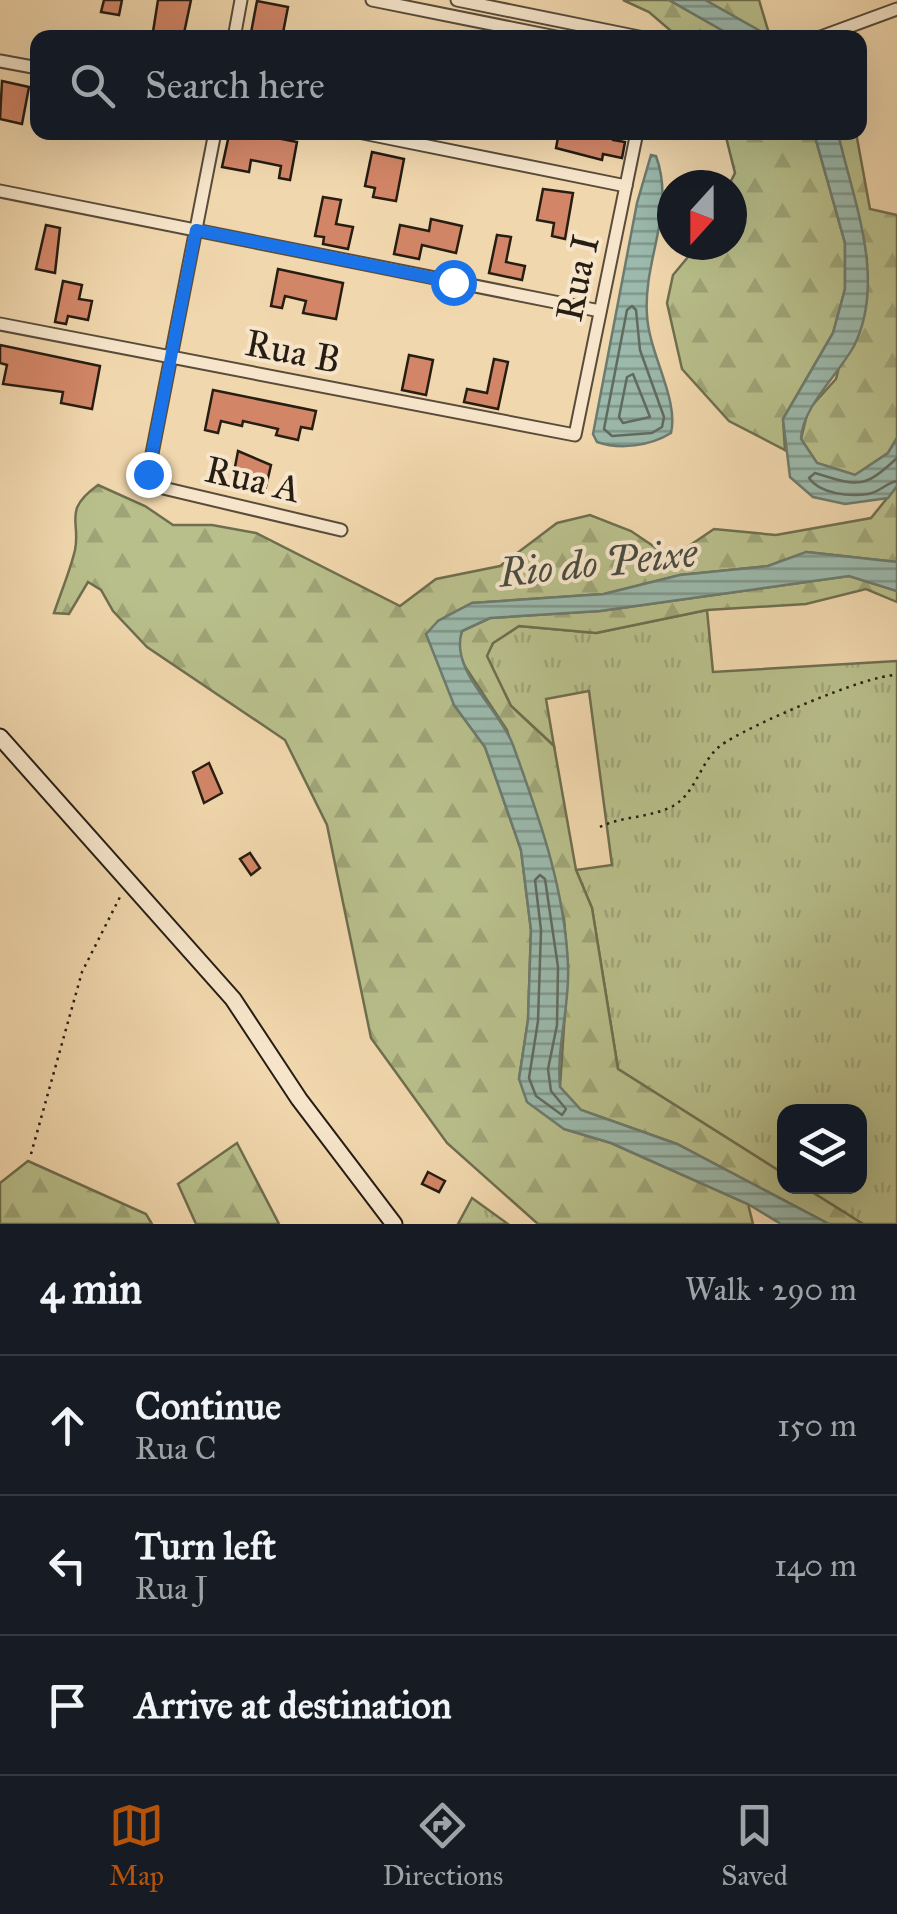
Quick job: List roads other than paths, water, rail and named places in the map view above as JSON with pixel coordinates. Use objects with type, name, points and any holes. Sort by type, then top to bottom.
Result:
[{"type":"street","points":[[235,30],[241,0]]},
{"type":"street","points":[[372,0],[522,30]]},
{"type":"street","points":[[457,0],[604,30]]},
{"type":"street","points":[[482,22],[486,6]]},
{"type":"street","points":[[840,30],[897,9]]},
{"type":"street","points":[[0,61],[30,67]]},
{"type":"street","points":[[171,358],[213,140]]},
{"type":"street","points":[[398,140],[626,186]]},
{"type":"street","name":"Rua I","points":[[575,435],[635,140]]},
{"type":"street","points":[[0,190],[600,311]]},
{"type":"street","name":"Rua B","points":[[0,324],[575,435]]},
{"type":"street","name":"Rua A","points":[[171,358],[148,474],[152,482],[341,530]]},
{"type":"street","points":[[0,737],[233,999],[299,1098],[394,1224]]},
{"type":"water","points":[[669,0],[705,0],[759,30],[722,30]]},
{"type":"water","name":"Rio do Peixe","points":[[816,140],[840,140],[864,240],[868,294],[854,346],[807,415],[801,439],[817,463],[855,475],[888,453],[897,438],[897,486],[888,498],[845,504],[813,497],[790,477],[783,419],[833,333],[845,289],[845,243]]},
{"type":"water","points":[[651,155],[656,156],[660,170],[657,237],[647,315],[671,406],[671,433],[644,444],[615,446],[597,442],[593,434],[637,203]]},
{"type":"water","name":"Rio do Peixe","points":[[806,552],[897,562],[897,591],[849,576],[600,611],[490,618],[462,631],[460,646],[469,675],[513,745],[556,881],[568,966],[560,1087],[581,1110],[677,1144],[829,1224],[781,1224],[748,1204],[611,1143],[564,1129],[527,1102],[519,1079],[528,1020],[531,930],[521,850],[485,747],[454,705],[426,634],[438,621],[472,603],[604,594],[680,575],[768,566]]}]
